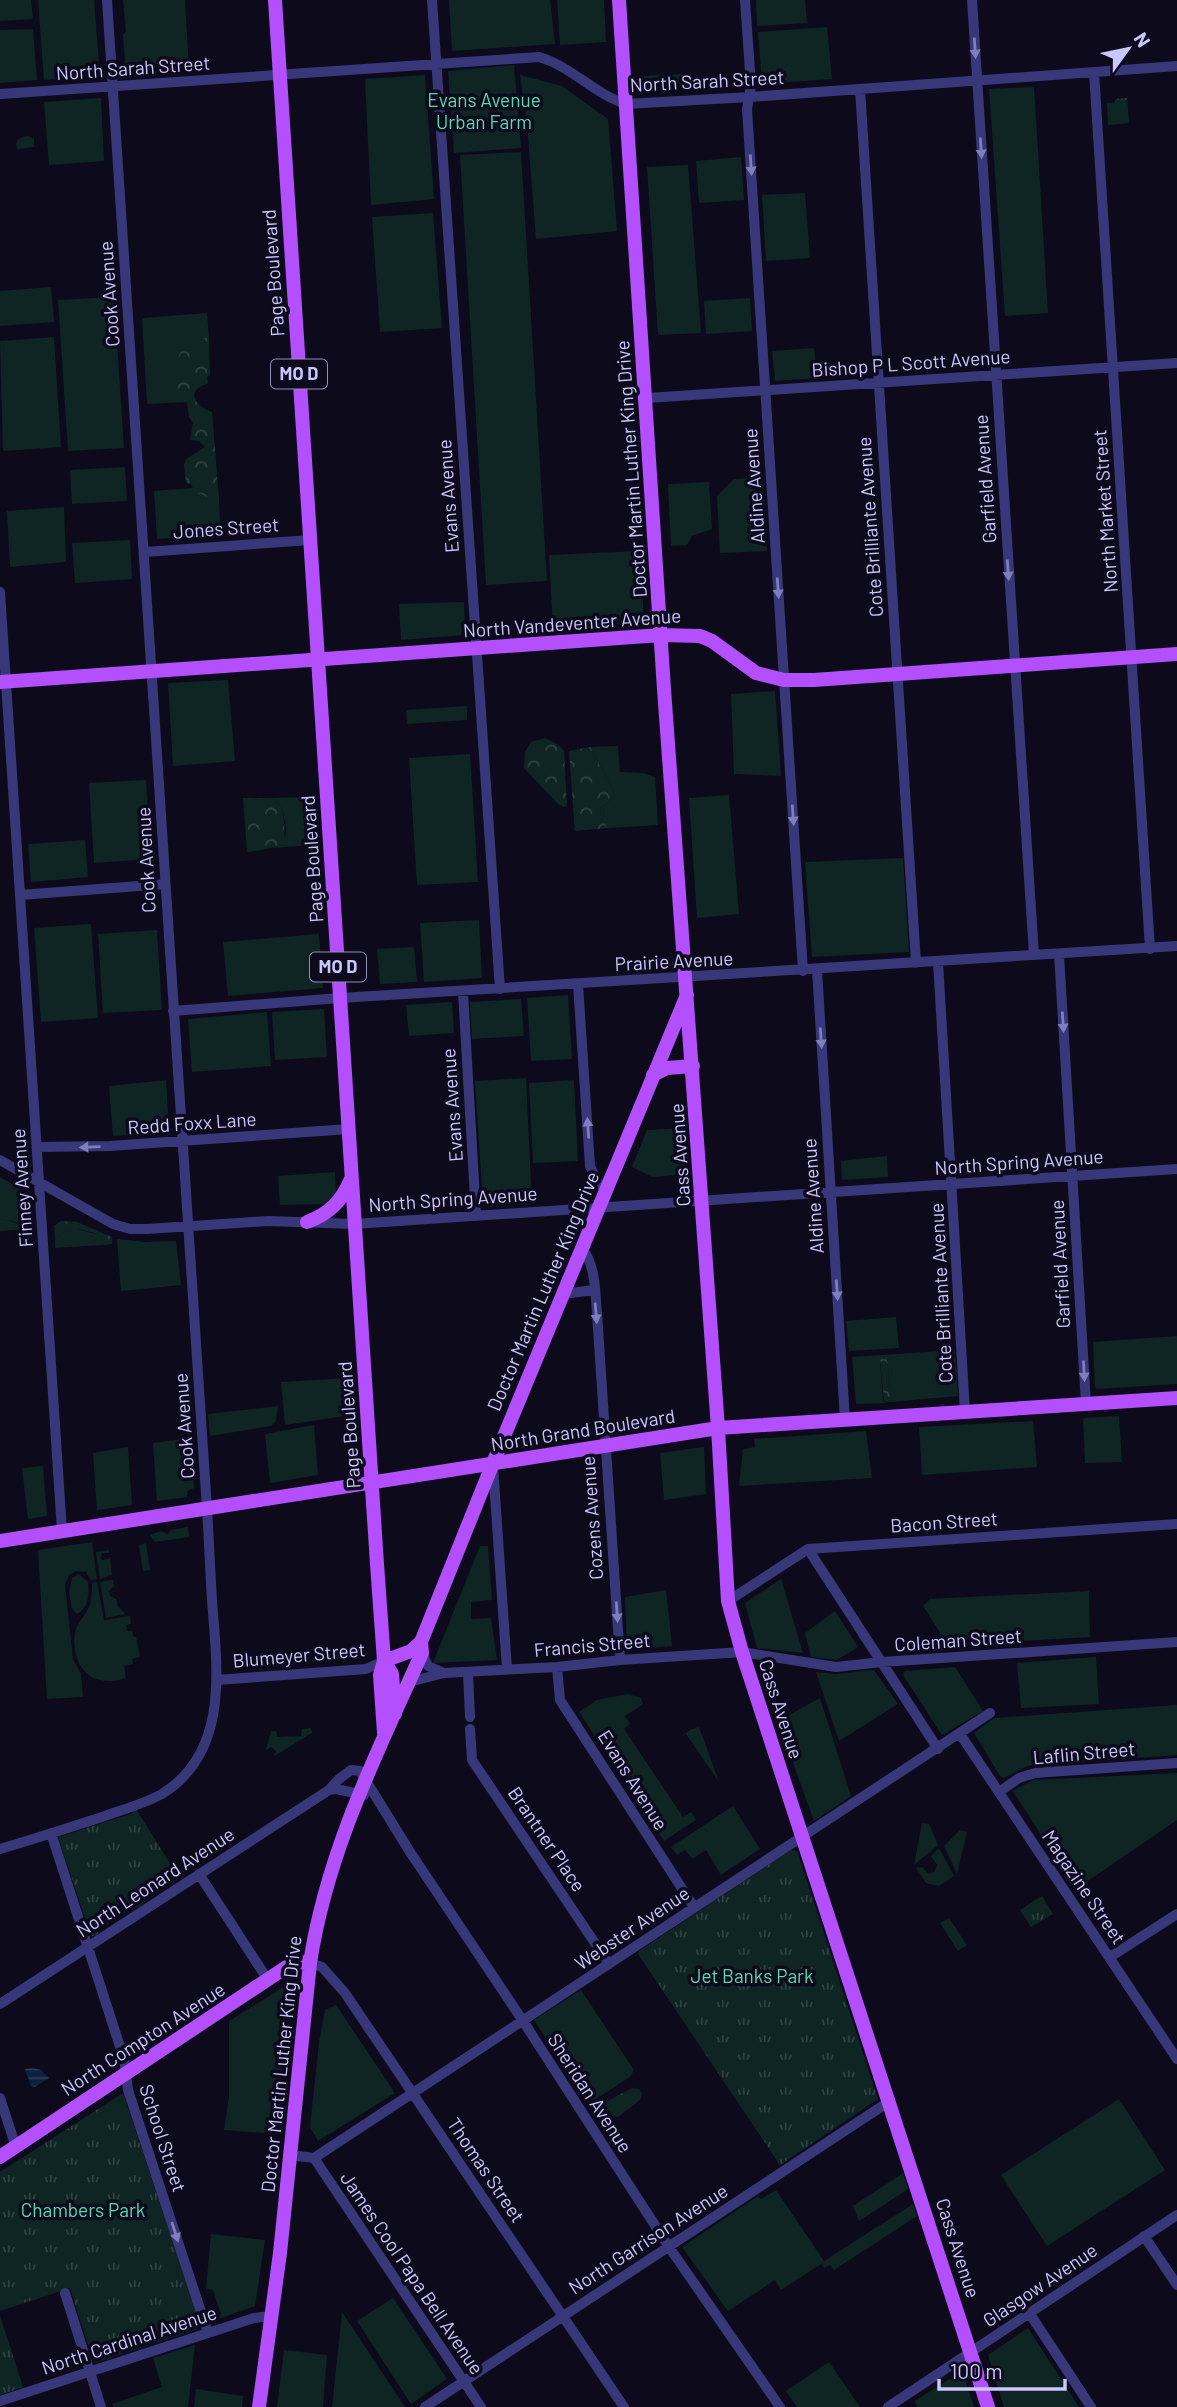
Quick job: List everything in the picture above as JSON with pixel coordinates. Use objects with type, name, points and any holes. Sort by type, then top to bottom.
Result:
[{"type":"main road","name":"Page Boulevard","points":[[275,0],[384,1661],[392,1674],[395,1714]]},
{"type":"main road","name":"Doctor Martin Luther King Drive","points":[[259,2407],[310,1963],[325,1891],[342,1835],[365,1777],[409,1682],[493,1463],[688,994],[661,635],[620,0]]},
{"type":"main road","name":"North Vandeventer Avenue","points":[[3,682],[152,669],[661,635],[700,636],[712,641],[756,673],[784,680],[1177,654]]},
{"type":"main road","name":"Cass Avenue","points":[[688,994],[728,1601],[742,1652],[988,2407]]},
{"type":"main road","points":[[653,1075],[667,1068],[693,1066]]},
{"type":"main road","points":[[307,1222],[340,1202],[352,1178]]},
{"type":"main road","name":"North Grand Boulevard","points":[[0,1541],[718,1428],[1177,1398]]},
{"type":"main road","points":[[384,1661],[422,1648]]},
{"type":"main road","name":"Doctor Martin Luther King Drive","points":[[384,1661],[380,1675],[384,1735]]},
{"type":"main road","name":"North Compton Avenue","points":[[0,2157],[294,1962],[310,1963]]},
{"type":"street","name":"Cook Avenue","points":[[0,1849],[159,1796],[177,1783],[193,1768],[206,1745],[214,1718],[217,1680],[107,0]]},
{"type":"street","name":"Evans Avenue","points":[[432,0],[500,989]]},
{"type":"street","name":"Aldine Avenue","points":[[745,0],[751,86],[747,109],[803,971]]},
{"type":"street","name":"Garfield Avenue","points":[[972,0],[1034,955]]},
{"type":"street","name":"North Sarah Street","points":[[0,94],[539,57],[553,61],[613,100],[626,104],[1177,66]]},
{"type":"street","name":"North Market Street","points":[[1094,72],[1150,949]]},
{"type":"street","name":"Cote Brilliante Avenue","points":[[860,89],[916,963]]},
{"type":"street","name":"Bishop P L Scott Avenue","points":[[647,398],[1177,363]]},
{"type":"street","name":"Jones Street","points":[[145,552],[310,540]]},
{"type":"street","name":"Finney Avenue","points":[[0,592],[3,682],[20,895],[62,1531]]},
{"type":"street","points":[[20,895],[165,884]]},
{"type":"street","name":"Prairie Avenue","points":[[173,1011],[340,998],[1177,946]]},
{"type":"street","name":"Garfield Avenue","points":[[1059,954],[1086,1404]]},
{"type":"street","name":"Cote Brilliante Avenue","points":[[938,962],[965,1412]]},
{"type":"street","name":"Aldine Avenue","points":[[817,970],[845,1420]]},
{"type":"street","points":[[578,984],[590,1166],[606,1191]]},
{"type":"street","name":"Evans Avenue","points":[[463,992],[477,1216]]},
{"type":"street","name":"Redd Foxx Lane","points":[[37,1147],[110,1146],[349,1129]]},
{"type":"street","name":"North Spring Avenue","points":[[0,1160],[113,1224],[147,1229],[268,1221],[354,1224],[1177,1169]]},
{"type":"street","name":"Cozens Avenue","points":[[582,1248],[592,1265],[620,1660]]},
{"type":"street","points":[[563,1294],[594,1290]]},
{"type":"street","points":[[493,1463],[507,1669]]},
{"type":"street","name":"Bacon Street","points":[[728,1601],[808,1549],[1177,1524]]},
{"type":"street","points":[[808,1549],[938,1749]]},
{"type":"street","name":"Coleman Street","points":[[742,1652],[836,1667],[1177,1642]]},
{"type":"street","points":[[422,1648],[428,1666],[444,1673]]},
{"type":"street","name":"Francis Street","points":[[409,1682],[444,1673],[742,1652]]},
{"type":"street","name":"Blumeyer Street","points":[[217,1680],[366,1669],[384,1661]]},
{"type":"street","name":"Evans Avenue","points":[[557,1667],[560,1700],[694,1907]]},
{"type":"street","points":[[468,1672],[470,1717]]},
{"type":"street","name":"Webster Avenue","points":[[314,2158],[990,1713]]},
{"type":"street","name":"Brantner Place","points":[[470,1729],[472,1760],[610,1964]]},
{"type":"street","name":"Magazine Street","points":[[960,1734],[1177,2059]]},
{"type":"street","name":"Laflin Street","points":[[999,1791],[1019,1778],[1035,1773],[1177,1763]]},
{"type":"street","name":"North Leonard Avenue","points":[[0,2004],[329,1790],[351,1770],[360,1771],[365,1777]]},
{"type":"street","name":"Sheridan Avenue","points":[[365,1777],[374,1796],[669,2247],[780,2407]]},
{"type":"street","points":[[329,1790],[374,1796]]},
{"type":"street","name":"School Street","points":[[51,1833],[124,2059],[128,2090],[208,2333]]},
{"type":"street","points":[[200,1874],[268,1980]]},
{"type":"street","points":[[1110,1957],[1177,1914]]},
{"type":"street","name":"Thomas Street","points":[[310,1963],[322,1967],[336,1981],[624,2407]]},
{"type":"street","points":[[0,2098],[16,2147]]},
{"type":"street","name":"North Garrison Avenue","points":[[425,2407],[890,2101]]},
{"type":"street","points":[[290,2155],[314,2158]]},
{"type":"street","name":"James Cool Papa Bell Avenue","points":[[314,2158],[481,2407]]},
{"type":"street","name":"Glasgow Avenue","points":[[888,2407],[1177,2215]]},
{"type":"street","points":[[1144,2236],[1177,2285]]},
{"type":"street","points":[[65,2293],[102,2407]]},
{"type":"street","points":[[1030,2314],[1091,2407]]},
{"type":"street","name":"North Cardinal Avenue","points":[[0,2401],[254,2318],[270,2316]]},
{"type":"green space","points":[[0,0],[31,0],[33,19],[0,21]]},
{"type":"green space","points":[[38,0],[94,0],[100,76],[44,80]]},
{"type":"green space","points":[[123,0],[185,0],[189,69],[126,74]]},
{"type":"green space","points":[[449,0],[550,0],[555,44],[452,51]]},
{"type":"green space","points":[[557,0],[604,0],[606,42],[560,45]]},
{"type":"green space","points":[[756,0],[805,0],[807,23],[757,26]]},
{"type":"green space","points":[[827,27],[832,79],[762,84],[758,32]]},
{"type":"green space","points":[[33,29],[37,80],[0,83],[0,30]]},
{"type":"green space","name":"Evans Avenue Urban Farm","points":[[514,65],[521,148],[454,153],[448,71]]},
{"type":"green space","points":[[683,74],[683,89],[642,92],[641,76]]},
{"type":"green space","points":[[425,75],[434,199],[371,205],[365,79]]},
{"type":"green space","points":[[520,75],[562,86],[608,119],[617,231],[536,239],[527,125]]},
{"type":"green space","points":[[1034,87],[1048,313],[1005,316],[989,89]]},
{"type":"green space","points":[[101,98],[104,161],[49,165],[44,102]]},
{"type":"green space","points":[[1127,98],[1129,123],[1108,125],[1107,103]]},
{"type":"green space","points":[[28,136],[34,139],[34,147],[17,149],[18,139]]},
{"type":"green space","points":[[521,152],[547,581],[486,585],[460,155]]},
{"type":"green space","points":[[741,157],[744,200],[699,203],[696,161]]},
{"type":"green space","points":[[688,165],[701,333],[658,335],[647,167]]},
{"type":"green space","points":[[805,193],[810,258],[766,261],[762,195]]},
{"type":"green space","points":[[433,213],[442,328],[380,332],[372,217]]},
{"type":"green space","points":[[51,287],[54,322],[0,326],[0,291]]},
{"type":"green space","points":[[114,297],[124,448],[68,451],[58,300]]},
{"type":"green space","points":[[750,298],[752,331],[706,334],[704,301]]},
{"type":"green space","points":[[207,313],[209,338],[187,402],[147,404],[142,318]]},
{"type":"green space","points":[[54,337],[61,447],[3,451],[0,341]]},
{"type":"green space","points":[[202,338],[209,338],[210,375],[207,377],[208,383],[197,389],[194,397],[201,406],[212,412],[219,500],[195,493],[191,484],[186,483],[186,459],[205,447],[199,441],[190,440],[193,423],[189,417],[186,397],[175,401],[171,396],[176,388],[175,377],[171,377],[181,351]]},
{"type":"green space","points":[[814,348],[817,378],[775,381],[772,351]]},
{"type":"green space","points":[[125,467],[127,501],[72,504],[70,470]]},
{"type":"green space","points":[[763,477],[767,551],[720,553],[717,496],[734,479]]},
{"type":"green space","points":[[709,482],[712,529],[692,536],[687,545],[671,546],[668,484]]},
{"type":"green space","points":[[218,486],[221,535],[157,539],[154,491]]},
{"type":"green space","points":[[64,507],[66,562],[10,567],[7,511]]},
{"type":"green space","points":[[130,540],[132,579],[75,583],[72,543]]},
{"type":"green space","points":[[640,551],[644,622],[553,628],[549,555]]},
{"type":"green space","points":[[464,602],[465,635],[401,640],[399,604]]},
{"type":"green space","points":[[228,680],[235,761],[173,766],[168,683]]},
{"type":"green space","points":[[775,691],[781,776],[734,774],[731,694]]},
{"type":"green space","points":[[467,706],[467,720],[407,724],[406,710]]},
{"type":"green space","points":[[545,738],[564,751],[567,806],[564,807],[524,768],[525,752],[531,742]]},
{"type":"green space","points":[[618,746],[620,772],[643,773],[655,777],[658,825],[608,828],[602,819],[601,807],[609,802],[614,792],[590,747]]},
{"type":"green space","points":[[590,747],[614,792],[609,802],[601,807],[601,816],[608,828],[575,831],[569,751]]},
{"type":"green space","points":[[470,754],[478,882],[417,885],[409,758]]},
{"type":"green space","points":[[146,780],[151,859],[94,863],[89,783]]},
{"type":"green space","points":[[729,795],[739,914],[697,918],[689,798]]},
{"type":"green space","points":[[310,797],[313,845],[273,848],[283,839],[286,830],[282,807],[271,798]]},
{"type":"green space","points":[[243,798],[271,798],[282,807],[285,830],[282,842],[271,848],[247,852]]},
{"type":"green space","points":[[85,840],[88,877],[31,882],[28,844]]},
{"type":"green space","points":[[903,858],[909,952],[812,957],[805,862]]},
{"type":"green space","points":[[479,920],[482,978],[424,982],[420,923]]},
{"type":"green space","points":[[91,924],[98,1018],[41,1022],[34,928]]},
{"type":"green space","points":[[157,930],[162,1010],[103,1013],[98,934]]},
{"type":"green space","points":[[319,934],[323,988],[228,996],[223,942]]},
{"type":"green space","points":[[414,947],[417,982],[380,984],[377,949]]},
{"type":"green space","points":[[568,995],[572,1059],[531,1061],[527,998]]},
{"type":"green space","points":[[521,999],[524,1036],[472,1039],[470,1002]]},
{"type":"green space","points":[[452,1002],[454,1033],[409,1036],[406,1005]]},
{"type":"green space","points":[[324,1009],[327,1057],[275,1060],[272,1012]]},
{"type":"green space","points":[[267,1012],[271,1066],[192,1072],[188,1019]]},
{"type":"green space","points":[[526,1078],[532,1204],[486,1207],[483,1204],[475,1081]]},
{"type":"green space","points":[[166,1080],[167,1133],[113,1136],[109,1086]]},
{"type":"green space","points":[[574,1080],[578,1161],[533,1163],[529,1083]]},
{"type":"green space","points":[[685,1128],[688,1174],[652,1177],[632,1167],[647,1130]]},
{"type":"green space","points":[[887,1156],[888,1177],[842,1180],[841,1161]]},
{"type":"green space","points":[[335,1172],[336,1193],[326,1204],[280,1205],[278,1176]]},
{"type":"green space","points":[[0,1177],[26,1192],[30,1229],[20,1223],[0,1219]]},
{"type":"green space","points":[[0,1219],[28,1226],[30,1229],[0,1231]]},
{"type":"green space","points":[[61,1221],[77,1222],[112,1237],[112,1244],[103,1245],[100,1235],[76,1229],[65,1232],[55,1240],[54,1226]]},
{"type":"green space","points":[[73,1228],[100,1235],[103,1245],[55,1248],[55,1240]]},
{"type":"green space","points":[[117,1239],[176,1241],[181,1285],[121,1291]]},
{"type":"green space","points":[[896,1317],[899,1348],[849,1351],[846,1321]]},
{"type":"green space","points":[[1177,1336],[1177,1384],[1095,1387],[1093,1342]]},
{"type":"green space","points":[[955,1350],[958,1396],[891,1402],[887,1356],[880,1358],[883,1401],[886,1403],[856,1404],[852,1357]]},
{"type":"green space","points":[[887,1356],[891,1402],[884,1401],[880,1358]]},
{"type":"green space","points":[[349,1378],[351,1415],[285,1425],[281,1382]]},
{"type":"green space","points":[[278,1406],[276,1421],[271,1426],[210,1436],[208,1414]]},
{"type":"green space","points":[[1119,1416],[1122,1462],[1085,1463],[1083,1418]]},
{"type":"green space","points":[[1033,1421],[1037,1467],[922,1475],[919,1427]]},
{"type":"green space","points":[[314,1425],[318,1475],[270,1483],[265,1434]]},
{"type":"green space","points":[[866,1431],[872,1478],[739,1486],[743,1449],[755,1447],[754,1439]]},
{"type":"green space","points":[[190,1438],[194,1488],[187,1491],[187,1497],[157,1501],[153,1443]]},
{"type":"green space","points":[[128,1447],[132,1505],[97,1510],[93,1453]]},
{"type":"green space","points":[[704,1447],[706,1494],[664,1500],[660,1453]]},
{"type":"green space","points":[[43,1466],[47,1516],[28,1519],[22,1468]]},
{"type":"green space","points":[[188,1527],[189,1537],[155,1542],[150,1535],[161,1531],[168,1534],[171,1530]]},
{"type":"green space","points":[[92,1542],[97,1579],[91,1580],[86,1572],[76,1571],[69,1575],[65,1585],[73,1659],[81,1674],[83,1697],[47,1699],[38,1550]]},
{"type":"green space","points":[[146,1543],[150,1570],[143,1571],[139,1545]]},
{"type":"green space","points":[[480,1546],[488,1546],[492,1600],[471,1602],[471,1619],[491,1618],[497,1660],[433,1663]]},
{"type":"green space","points":[[109,1550],[109,1553],[102,1553],[100,1559],[110,1558],[112,1575],[100,1579],[96,1552]]},
{"type":"green space","points":[[79,1574],[88,1582],[88,1591],[86,1604],[77,1614],[72,1609],[69,1593],[72,1578]]},
{"type":"green space","points":[[781,1579],[803,1653],[757,1648],[745,1603]]},
{"type":"green space","points":[[113,1580],[110,1596],[116,1599],[125,1614],[106,1618],[100,1582]]},
{"type":"green space","points":[[97,1582],[104,1620],[130,1616],[131,1624],[126,1625],[127,1631],[132,1631],[136,1637],[140,1657],[132,1659],[133,1664],[124,1666],[126,1678],[110,1681],[93,1678],[83,1669],[77,1657],[74,1643],[76,1629],[90,1605],[92,1583]]},
{"type":"green space","points":[[666,1590],[672,1646],[627,1650],[625,1597]]},
{"type":"green space","points":[[1089,1591],[1090,1637],[948,1645],[923,1606],[930,1599]]},
{"type":"green space","points":[[835,1611],[858,1647],[837,1660],[811,1657],[805,1633]]},
{"type":"green space","points":[[1096,1657],[1099,1704],[1021,1708],[1017,1663]]},
{"type":"green space","points":[[955,1667],[983,1711],[942,1735],[903,1675],[905,1671]]},
{"type":"green space","points":[[874,1670],[898,1704],[839,1741],[816,1672],[835,1674]]},
{"type":"green space","points":[[628,1694],[641,1698],[643,1704],[625,1716],[630,1724],[624,1729],[683,1817],[691,1812],[696,1820],[664,1841],[579,1712],[597,1700]]},
{"type":"green space","points":[[820,1698],[851,1796],[814,1821],[778,1721]]},
{"type":"green space","points":[[1177,1705],[1177,1755],[1027,1766],[1004,1778],[1000,1776],[974,1733],[994,1718]]},
{"type":"green space","points":[[699,1727],[718,1779],[686,1734],[680,1737]]},
{"type":"green space","points":[[311,1728],[312,1733],[276,1755],[273,1756],[276,1751],[271,1747],[266,1750],[271,1731],[276,1731],[277,1737],[301,1736],[302,1729]]},
{"type":"green space","points":[[1177,1773],[1177,1820],[1076,1889],[1013,1791],[1033,1780]]},
{"type":"green space","points":[[733,1806],[760,1849],[721,1875],[706,1850],[692,1859],[685,1850],[677,1855],[671,1847]]},
{"type":"green space","points":[[136,1809],[179,1878],[140,1907],[131,1909],[102,1928],[96,1936],[91,1936],[58,1837],[131,1814]]},
{"type":"green space","points":[[922,1823],[929,1824],[938,1845],[914,1865]]},
{"type":"green space","points":[[960,1830],[967,1832],[957,1874],[944,1846]]},
{"type":"green space","points":[[939,1848],[954,1876],[939,1886],[926,1883],[916,1868],[922,1867],[928,1874],[934,1872],[937,1865],[931,1856]]},
{"type":"green space","name":"Jet Banks Park","points":[[791,1850],[797,1851],[878,2099],[780,2165],[638,1954]]},
{"type":"green space","points":[[1042,1896],[1053,1914],[1031,1927],[1020,1910]]},
{"type":"green space","points":[[949,1918],[967,1945],[958,1951],[940,1923]]},
{"type":"green space","points":[[290,1983],[275,2134],[224,2130],[229,2097],[229,2021]]},
{"type":"green space","points":[[581,1990],[634,2070],[630,2077],[588,2104],[534,2020]]},
{"type":"green space","points":[[336,2005],[395,2093],[318,2141],[310,2127],[319,2042],[325,2010]]},
{"type":"green space","points":[[632,2088],[639,2089],[641,2099],[618,2117],[613,2116],[606,2102]]},
{"type":"green space","name":"Chambers Park","points":[[123,2093],[201,2326],[97,2362],[93,2360],[70,2288],[0,2311],[0,2172]]},
{"type":"green space","points":[[1119,2099],[1165,2170],[1047,2246],[1001,2175]]},
{"type":"green space","points":[[903,2173],[908,2189],[859,2221],[853,2206]]},
{"type":"green space","points":[[776,2190],[824,2261],[913,2204],[917,2216],[834,2270],[830,2265],[824,2268],[821,2264],[781,2290],[775,2280],[728,2311],[682,2247],[758,2196],[761,2199]]},
{"type":"green space","points":[[211,2234],[265,2240],[255,2306],[213,2321],[212,2318],[221,2314],[213,2290],[206,2289]]},
{"type":"green space","points":[[393,2298],[447,2379],[411,2404],[357,2321]]},
{"type":"green space","points":[[342,2312],[405,2407],[332,2407]]},
{"type":"green space","points":[[0,2316],[23,2387],[0,2395]]},
{"type":"green space","points":[[1028,2328],[1079,2407],[1004,2407],[988,2355]]},
{"type":"green space","points":[[195,2345],[188,2407],[113,2407],[112,2404],[162,2387],[153,2358]]},
{"type":"green space","points":[[284,2350],[327,2355],[323,2407],[277,2407]]},
{"type":"green space","points":[[829,2362],[860,2407],[797,2407],[786,2391]]},
{"type":"green space","points":[[962,2371],[974,2407],[917,2407],[915,2401]]},
{"type":"green space","points":[[196,2389],[243,2396],[242,2407],[194,2407]]},
{"type":"water","points":[[25,2069],[41,2070],[49,2078],[35,2087],[31,2086]]}]
